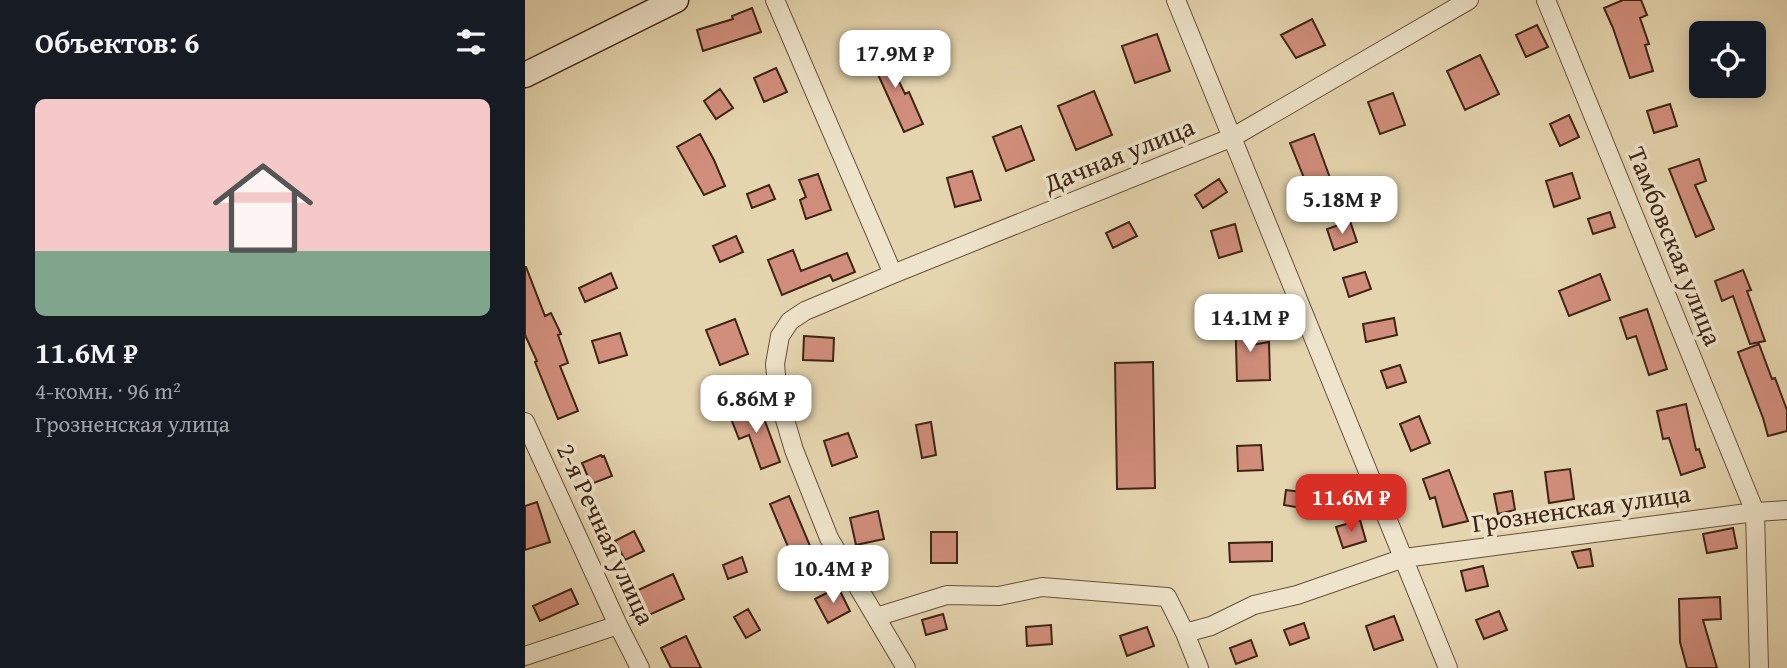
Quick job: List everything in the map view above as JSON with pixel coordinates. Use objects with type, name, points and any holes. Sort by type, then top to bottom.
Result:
[{"type":"street","points":[[525,75],[676,0]]},
{"type":"street","points":[[775,0],[893,274]]},
{"type":"street","points":[[1177,0],[1448,668]]},
{"type":"street","name":"Дачная улица","points":[[876,617],[829,538],[794,450],[778,396],[775,363],[780,336],[790,321],[805,311],[893,274],[1233,137],[1469,0]]},
{"type":"street","name":"Тамбовская улица","points":[[1546,0],[1755,512]]},
{"type":"street","name":"2-я Речная улица","points":[[525,422],[640,668]]},
{"type":"street","name":"Грозненская улица","points":[[1185,633],[1211,626],[1254,605],[1297,595],[1404,558],[1787,510]]},
{"type":"street","points":[[1755,512],[1759,668]]},
{"type":"street","points":[[906,668],[876,617],[947,595],[999,596],[1042,587],[1167,597],[1199,668]]},
{"type":"street","points":[[525,656],[618,625]]},
{"type":"building","points":[[1623,0],[1641,0],[1647,15],[1640,18],[1649,44],[1645,45],[1653,71],[1630,78],[1604,8]]},
{"type":"building","points":[[752,8],[761,32],[703,51],[697,30],[733,19],[732,16]]},
{"type":"building","points":[[1312,19],[1325,45],[1296,58],[1281,35]]},
{"type":"building","points":[[1537,25],[1548,47],[1526,57],[1516,35]]},
{"type":"building","points":[[1157,34],[1170,71],[1135,83],[1122,46]]},
{"type":"building","points":[[881,44],[905,94],[909,92],[923,124],[904,132],[867,50]]},
{"type":"building","points":[[1480,55],[1499,94],[1465,110],[1447,71]]},
{"type":"building","points":[[776,68],[787,92],[764,102],[754,78]]},
{"type":"building","points":[[720,89],[733,108],[716,119],[704,101]]},
{"type":"building","points":[[1094,91],[1112,135],[1076,150],[1058,106]]},
{"type":"building","points":[[1393,93],[1405,125],[1380,134],[1368,102]]},
{"type":"building","points":[[1670,104],[1677,126],[1654,133],[1647,111]]},
{"type":"building","points":[[1569,115],[1579,137],[1560,146],[1550,124]]},
{"type":"building","points":[[1021,126],[1034,160],[1006,171],[993,137]]},
{"type":"building","points":[[700,134],[725,186],[704,195],[677,147]]},
{"type":"building","points":[[1314,134],[1334,189],[1309,198],[1290,143]]},
{"type":"building","points":[[1699,159],[1706,181],[1695,185],[1714,229],[1696,237],[1669,169]]},
{"type":"building","points":[[972,171],[981,200],[955,207],[947,178]]},
{"type":"building","points":[[1572,173],[1580,198],[1554,207],[1546,181]]},
{"type":"building","points":[[818,174],[831,210],[806,219],[800,200],[806,197],[799,180]]},
{"type":"building","points":[[1219,179],[1227,192],[1203,208],[1195,195]]},
{"type":"building","points":[[769,185],[775,199],[752,208],[747,194]]},
{"type":"building","points":[[1610,212],[1615,227],[1593,234],[1588,219]]},
{"type":"building","points":[[1350,221],[1357,242],[1334,250],[1327,229]]},
{"type":"building","points":[[1129,222],[1137,236],[1113,248],[1106,233]]},
{"type":"building","points":[[1235,224],[1242,251],[1219,258],[1211,231]]},
{"type":"building","points":[[736,236],[743,252],[720,262],[713,246]]},
{"type":"building","points":[[793,250],[801,271],[847,253],[855,272],[833,281],[830,275],[782,295],[768,260]]},
{"type":"building","points":[[525,267],[545,316],[551,313],[561,334],[558,335],[568,363],[560,366],[578,411],[558,419],[525,335]]},
{"type":"building","points":[[1743,270],[1751,290],[1747,291],[1765,341],[1750,344],[1733,296],[1722,301],[1715,281]]},
{"type":"building","points":[[1365,272],[1371,289],[1349,297],[1343,278]]},
{"type":"building","points":[[611,273],[617,288],[585,302],[579,288]]},
{"type":"building","points":[[1600,274],[1610,300],[1569,316],[1559,291]]},
{"type":"building","points":[[1235,308],[1241,308],[1251,345],[1269,342],[1270,380],[1237,381]]},
{"type":"building","points":[[1647,309],[1667,369],[1649,375],[1636,336],[1627,339],[1620,318]]},
{"type":"building","points":[[1394,318],[1397,335],[1366,342],[1363,324]]},
{"type":"building","points":[[735,319],[748,354],[720,365],[706,330]]},
{"type":"building","points":[[620,333],[627,355],[599,363],[592,341]]},
{"type":"building","points":[[804,336],[834,338],[833,361],[803,360]]},
{"type":"building","points":[[1759,344],[1787,410],[1787,431],[1768,436],[1738,352]]},
{"type":"building","points":[[1153,362],[1155,488],[1117,489],[1115,363]]},
{"type":"building","points":[[1400,365],[1406,382],[1387,388],[1381,371]]},
{"type":"building","points":[[1686,404],[1696,450],[1699,449],[1705,467],[1681,475],[1669,438],[1663,439],[1657,411]]},
{"type":"building","points":[[759,405],[780,462],[761,469],[749,435],[739,439],[730,416]]},
{"type":"building","points":[[1419,416],[1430,443],[1411,451],[1400,424]]},
{"type":"building","points":[[931,422],[936,455],[922,458],[916,425]]},
{"type":"building","points":[[848,433],[857,457],[832,466],[824,441]]},
{"type":"building","points":[[1261,445],[1263,470],[1238,471],[1237,446]]},
{"type":"building","points":[[604,456],[612,476],[591,484],[582,463]]},
{"type":"building","points":[[1570,469],[1574,499],[1549,503],[1545,472]]},
{"type":"building","points":[[1449,470],[1468,521],[1443,527],[1435,497],[1430,499],[1423,479]]},
{"type":"building","points":[[1286,490],[1309,493],[1307,509],[1284,505]]},
{"type":"building","points":[[1512,491],[1515,510],[1498,514],[1494,494]]},
{"type":"building","points":[[789,496],[813,553],[794,561],[770,504]]},
{"type":"building","points":[[537,502],[550,542],[525,550],[525,506]]},
{"type":"building","points":[[878,511],[884,539],[856,545],[850,518]]},
{"type":"building","points":[[1360,520],[1366,541],[1343,548],[1336,527]]},
{"type":"building","points":[[1733,528],[1737,548],[1707,553],[1703,534]]},
{"type":"building","points":[[634,531],[644,551],[625,560],[615,541]]},
{"type":"building","points":[[931,532],[957,532],[957,563],[931,563]]},
{"type":"building","points":[[1272,542],[1272,561],[1230,562],[1229,543]]},
{"type":"building","points":[[1590,549],[1593,566],[1578,568],[1572,552]]},
{"type":"building","points":[[742,557],[747,572],[728,579],[723,565]]},
{"type":"building","points":[[1483,566],[1488,586],[1466,591],[1461,571]]},
{"type":"building","points":[[673,574],[684,599],[647,616],[636,591]]},
{"type":"building","points":[[838,587],[850,611],[828,623],[815,599]]},
{"type":"building","points":[[571,589],[578,604],[540,621],[533,606]]},
{"type":"building","points":[[1720,597],[1721,619],[1703,620],[1717,668],[1687,668],[1680,642],[1679,599]]},
{"type":"building","points":[[748,609],[760,630],[746,638],[734,617]]},
{"type":"building","points":[[1499,611],[1507,630],[1484,639],[1476,620]]},
{"type":"building","points":[[943,614],[947,629],[926,635],[922,620]]},
{"type":"building","points":[[1394,616],[1403,640],[1374,650],[1366,626]]},
{"type":"building","points":[[1304,623],[1309,638],[1290,645],[1284,630]]},
{"type":"building","points":[[1051,625],[1052,644],[1027,646],[1026,627]]},
{"type":"building","points":[[1147,627],[1154,646],[1127,656],[1120,636]]},
{"type":"building","points":[[686,636],[701,668],[671,668],[661,648]]},
{"type":"building","points":[[1251,640],[1257,656],[1236,664],[1230,648]]}]
